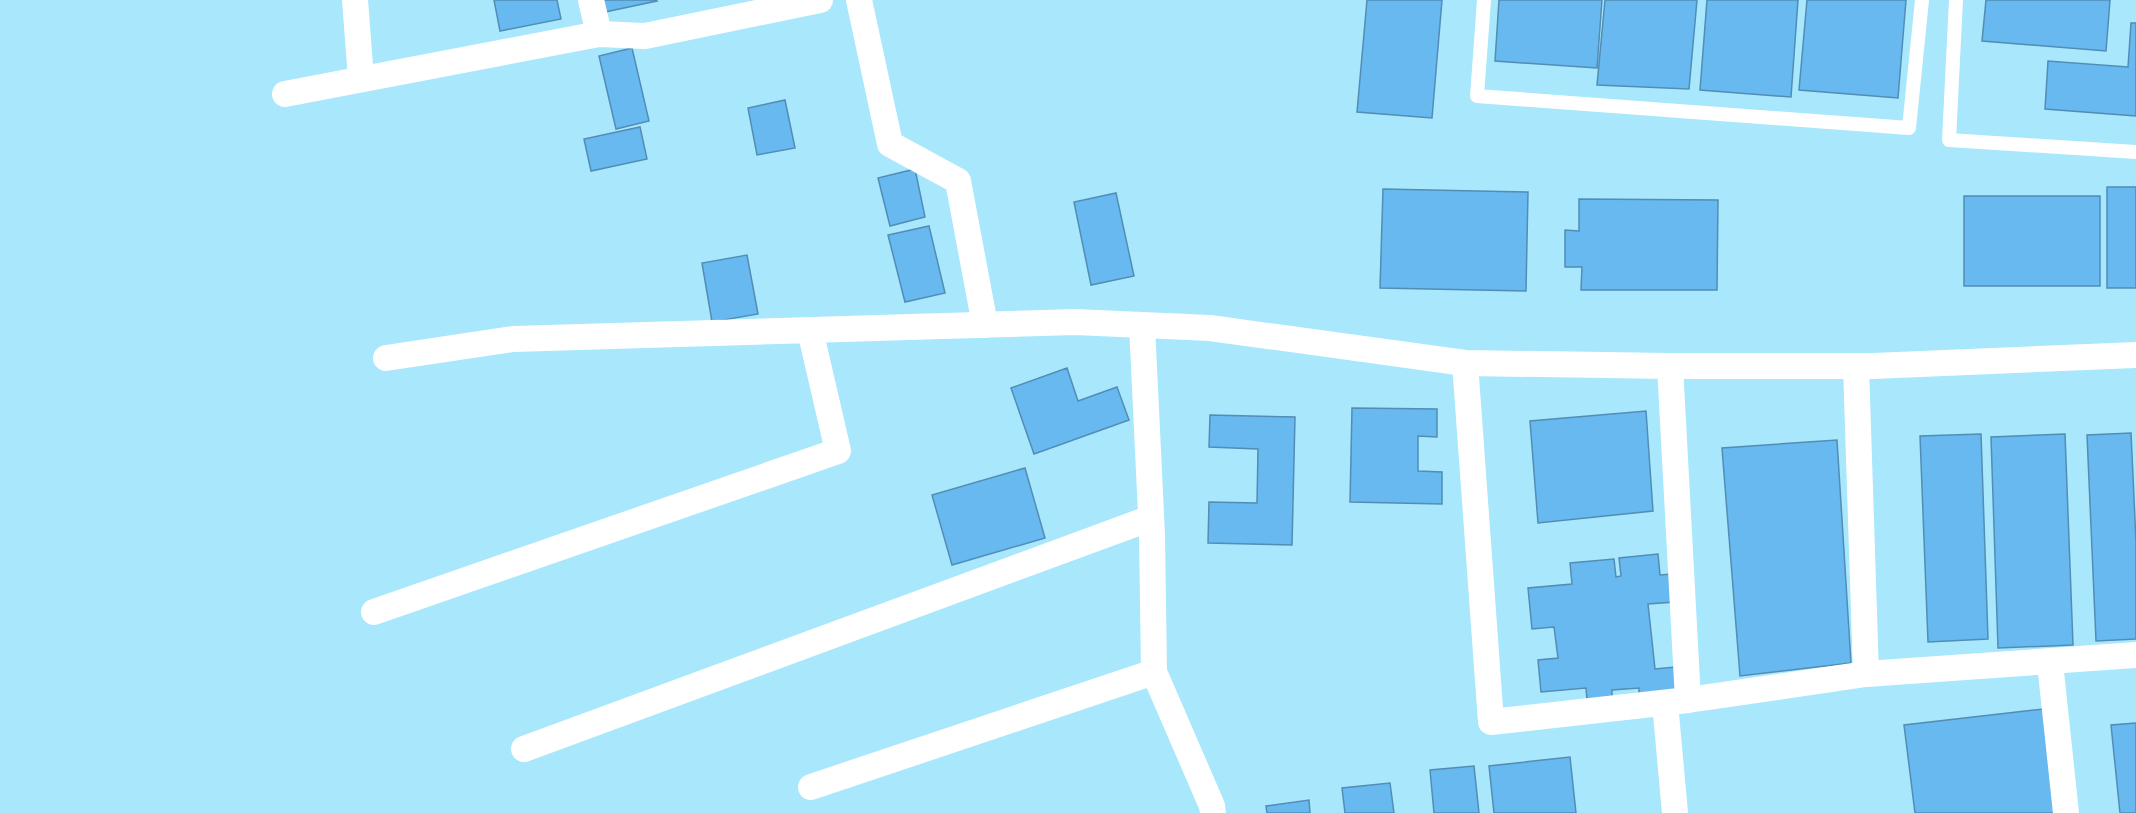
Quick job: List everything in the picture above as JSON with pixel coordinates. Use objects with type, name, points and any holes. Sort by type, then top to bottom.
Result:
[{"type":"street","points":[[355,0],[361,79]]},
{"type":"street","points":[[591,0],[599,34]]},
{"type":"street","points":[[285,94],[599,34],[645,36],[820,0]]},
{"type":"street","points":[[859,0],[890,144],[958,181],[985,325]]},
{"type":"street","points":[[386,358],[513,339],[1075,322],[1210,328],[1466,363],[1856,366],[2136,355]]},
{"type":"street","points":[[1142,325],[1151,518],[1154,672],[1213,813]]},
{"type":"street","points":[[374,612],[838,451],[810,330]]},
{"type":"street","points":[[1466,363],[1491,722],[1676,701],[1866,674],[2050,663],[2136,655]]},
{"type":"street","points":[[1670,366],[1676,701],[1675,813]]},
{"type":"street","points":[[1856,366],[1866,674]]},
{"type":"street","points":[[524,749],[1151,518]]},
{"type":"street","points":[[2050,663],[2066,813]]},
{"type":"street","points":[[811,787],[1154,672]]},
{"type":"lane","points":[[1484,0],[1477,96],[1909,128],[1922,0]]},
{"type":"lane","points":[[1956,0],[1949,140],[2136,152]]},
{"type":"building","points":[[494,0],[557,0],[561,19],[500,31]]},
{"type":"building","points":[[597,0],[656,0],[657,1],[600,13]]},
{"type":"building","points":[[1367,0],[1442,0],[1432,118],[1357,112]]},
{"type":"building","points":[[1499,0],[1602,0],[1597,68],[1495,61]]},
{"type":"building","points":[[1605,0],[1697,0],[1689,89],[1597,85]]},
{"type":"building","points":[[1707,0],[1798,0],[1791,97],[1700,90]]},
{"type":"building","points":[[1807,0],[1906,0],[1898,98],[1799,90]]},
{"type":"building","points":[[1986,0],[2110,0],[2106,51],[1982,41]]},
{"type":"building","points":[[2131,23],[2136,23],[2136,116],[2045,109],[2048,61],[2128,67]]},
{"type":"building","points":[[632,48],[649,121],[616,129],[599,56]]},
{"type":"building","points":[[785,100],[795,148],[757,155],[748,108]]},
{"type":"building","points":[[640,127],[647,159],[591,171],[584,139]]},
{"type":"building","points":[[915,169],[925,217],[890,226],[878,178]]},
{"type":"building","points":[[2107,187],[2136,187],[2136,288],[2107,288]]},
{"type":"building","points":[[1383,189],[1528,192],[1526,291],[1380,288]]},
{"type":"building","points":[[1116,193],[1134,276],[1091,285],[1074,202]]},
{"type":"building","points":[[1964,196],[2100,196],[2100,286],[1964,286]]},
{"type":"building","points":[[1579,199],[1718,200],[1717,290],[1581,290],[1582,267],[1565,267],[1565,230],[1579,231]]},
{"type":"building","points":[[929,226],[945,293],[905,302],[888,235]]},
{"type":"building","points":[[747,255],[758,314],[712,322],[702,263]]},
{"type":"building","points":[[1067,368],[1078,401],[1117,387],[1129,420],[1034,454],[1011,388]]},
{"type":"building","points":[[1352,408],[1437,409],[1437,437],[1418,436],[1418,471],[1442,472],[1442,504],[1350,502]]},
{"type":"building","points":[[1646,411],[1653,511],[1538,523],[1530,421]]},
{"type":"building","points":[[1210,415],[1295,417],[1292,545],[1208,543],[1209,502],[1257,503],[1258,449],[1209,447]]},
{"type":"building","points":[[2131,433],[2136,542],[2136,639],[2096,641],[2087,435]]},
{"type":"building","points":[[1981,434],[1988,639],[1928,642],[1920,436]]},
{"type":"building","points":[[2065,434],[2073,645],[1998,648],[1991,437]]},
{"type":"building","points":[[1837,440],[1851,663],[1740,676],[1722,448]]},
{"type":"building","points":[[1025,468],[1045,538],[952,565],[932,495]]},
{"type":"building","points":[[1658,554],[1660,575],[1672,574],[1675,602],[1648,604],[1655,669],[1675,667],[1678,693],[1639,696],[1639,688],[1612,690],[1612,697],[1587,700],[1586,688],[1541,692],[1538,660],[1558,658],[1554,627],[1532,629],[1528,588],[1572,584],[1570,563],[1614,559],[1616,577],[1621,576],[1619,558]]},
{"type":"building","points":[[2043,709],[2055,813],[1915,813],[1904,725]]},
{"type":"building","points":[[2136,723],[2136,813],[2120,813],[2111,725]]},
{"type":"building","points":[[1570,757],[1576,813],[1494,813],[1489,766]]},
{"type":"building","points":[[1474,766],[1479,813],[1434,813],[1430,770]]},
{"type":"building","points":[[1390,783],[1394,813],[1345,813],[1342,788]]},
{"type":"building","points":[[1309,800],[1310,813],[1267,813],[1266,806]]}]
